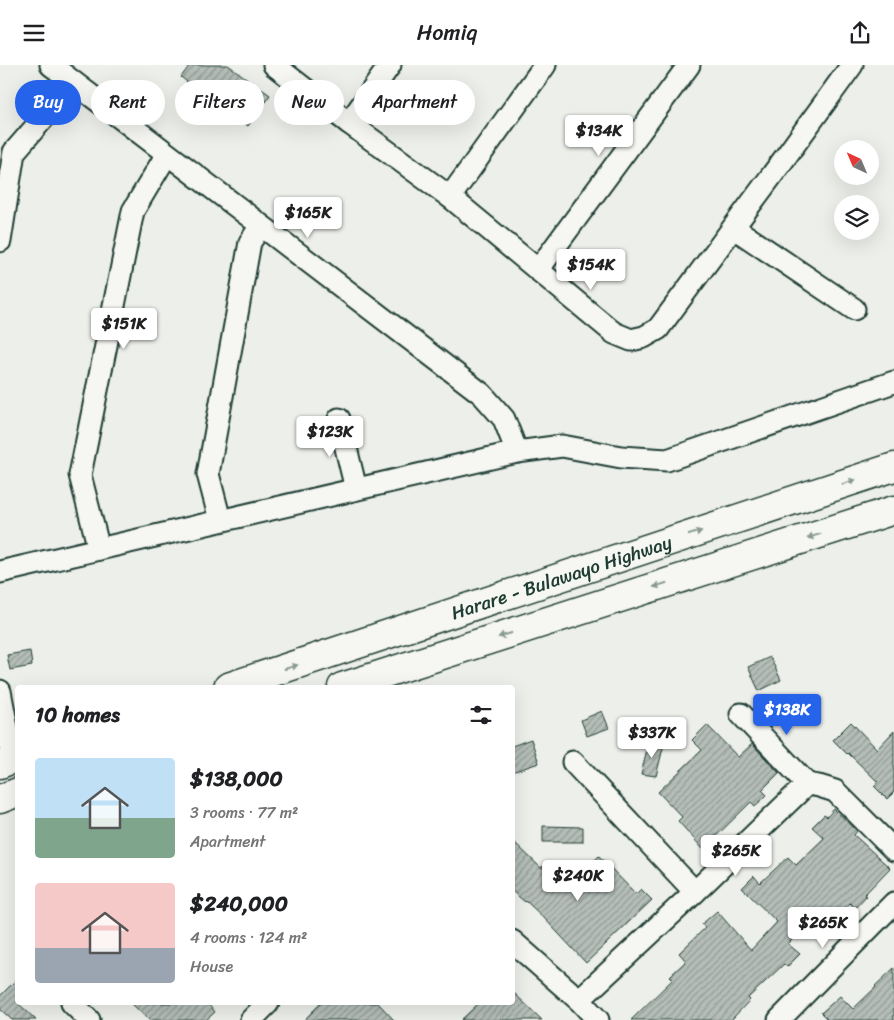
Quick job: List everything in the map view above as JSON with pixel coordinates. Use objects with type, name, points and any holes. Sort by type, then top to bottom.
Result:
[{"type":"highway","name":"Harare - Bulawayo Highway","points":[[234,685],[894,467]]},
{"type":"highway","name":"Harare - Bulawayo Highway","points":[[348,685],[894,510]]},
{"type":"highway","points":[[0,799],[15,793]]},
{"type":"street","points":[[51,65],[70,80]]},
{"type":"street","points":[[274,65],[450,197],[614,333],[631,340],[644,337],[658,329],[852,65]]},
{"type":"street","points":[[349,123],[390,65]]},
{"type":"street","points":[[450,197],[545,65]]},
{"type":"street","points":[[538,270],[688,65]]},
{"type":"street","points":[[81,88],[482,395],[504,419],[517,452]]},
{"type":"street","points":[[0,241],[14,152],[37,125]]},
{"type":"street","points":[[99,549],[80,475],[133,211],[167,154]]},
{"type":"street","points":[[220,520],[208,474],[250,241],[261,226]]},
{"type":"street","points":[[734,227],[854,309]]},
{"type":"street","points":[[0,572],[517,452],[562,446],[620,457],[667,460],[894,382]]},
{"type":"street","points":[[339,419],[356,489]]},
{"type":"street","points":[[0,691],[10,760]]},
{"type":"street","points":[[741,714],[807,784],[819,785],[835,791],[894,850]]},
{"type":"street","points":[[573,762],[695,892]]},
{"type":"street","points":[[579,1000],[807,784]]},
{"type":"street","points":[[778,1020],[894,903]]},
{"type":"street","points":[[515,944],[579,1000],[598,1020]]},
{"type":"street","points":[[74,1005],[89,1020]]},
{"type":"street","points":[[250,1020],[266,1005]]},
{"type":"building","points":[[190,65],[228,65],[249,80],[185,80],[181,77]]},
{"type":"building","points":[[264,91],[270,95],[264,103]]},
{"type":"building","points":[[30,651],[32,666],[10,670],[7,655]]},
{"type":"building","points":[[770,657],[781,680],[759,691],[748,667]]},
{"type":"building","points":[[602,711],[609,728],[587,736],[581,720]]},
{"type":"building","points":[[851,722],[877,749],[894,731],[894,792],[887,799],[874,786],[878,782],[833,740]]},
{"type":"building","points":[[707,725],[738,757],[752,744],[779,773],[762,790],[767,795],[755,806],[751,802],[703,849],[678,821],[682,817],[658,792],[702,750],[692,740]]},
{"type":"building","points":[[531,739],[539,763],[515,771],[515,745]]},
{"type":"building","points":[[649,741],[664,744],[656,776],[641,774]]},
{"type":"building","points":[[834,809],[857,831],[854,835],[890,868],[864,895],[866,896],[855,908],[850,903],[829,925],[818,914],[788,944],[800,954],[787,967],[784,964],[748,998],[750,1000],[731,1020],[631,1020],[673,979],[670,976],[686,961],[679,953],[705,928],[702,924],[717,911],[751,950],[777,922],[742,888],[754,876],[760,883],[788,857],[796,865],[824,838],[812,827],[824,815],[827,817]]},
{"type":"building","points":[[543,826],[583,827],[583,842],[543,842]]},
{"type":"building","points":[[515,843],[542,869],[542,866],[566,888],[599,856],[636,894],[641,889],[652,900],[586,963],[545,919],[515,894]]},
{"type":"building","points":[[894,968],[894,1020],[828,1020],[821,1013],[840,996],[853,1009]]},
{"type":"building","points":[[15,981],[15,1005],[20,1005],[36,1020],[12,1020],[0,1009],[0,996]]},
{"type":"building","points":[[515,994],[542,1020],[461,1020],[477,1005],[515,1005]]},
{"type":"building","points":[[133,1005],[209,1005],[215,1012],[206,1020],[149,1020]]},
{"type":"building","points":[[319,1005],[380,1005],[394,1020],[304,1020]]}]
